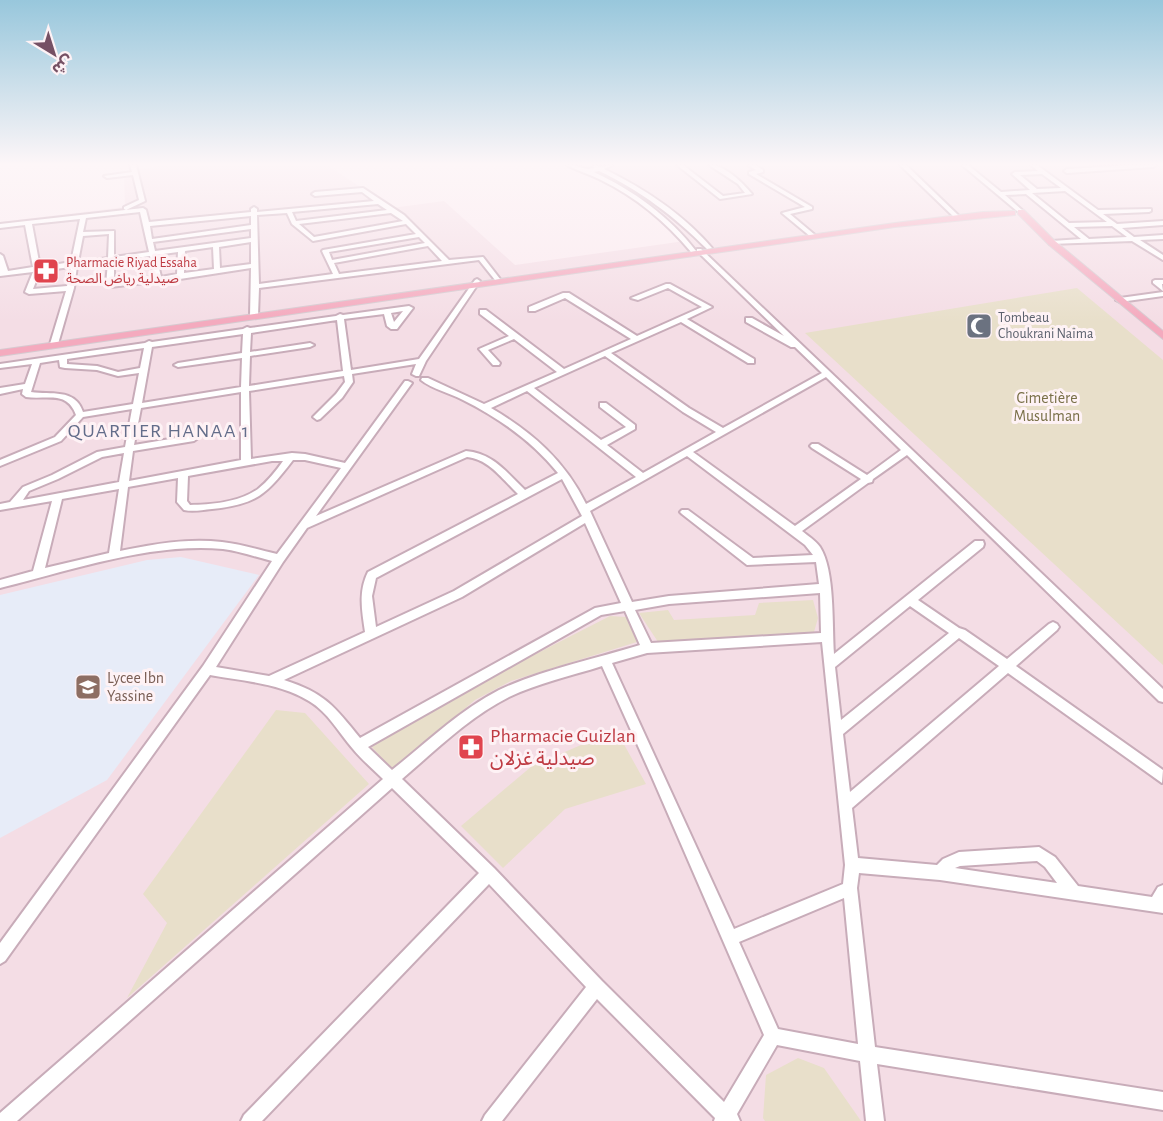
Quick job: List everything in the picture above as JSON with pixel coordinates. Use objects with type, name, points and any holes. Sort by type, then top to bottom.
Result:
[{"type":"main road","points":[[0,351],[700,250],[946,217]]},
{"type":"main road","points":[[1022,217],[1163,336]]},
{"type":"main road","points":[[476,283],[555,272]]},
{"type":"street","points":[[0,226],[80,217]]},
{"type":"street","points":[[54,343],[70,288],[83,217]]},
{"type":"street","points":[[145,217],[158,279]]},
{"type":"street","points":[[147,224],[195,217]]},
{"type":"street","points":[[254,217],[257,286],[255,314]]},
{"type":"street","points":[[292,217],[294,223],[313,239],[408,222]]},
{"type":"street","points":[[294,223],[340,217]]},
{"type":"street","points":[[403,217],[447,262]]},
{"type":"street","points":[[662,217],[700,250],[805,350],[1163,698]]},
{"type":"street","points":[[679,217],[700,250]]},
{"type":"street","points":[[789,217],[812,235]]},
{"type":"street","points":[[1057,217],[1086,240]]},
{"type":"street","points":[[1105,217],[1163,258]]},
{"type":"street","points":[[28,222],[37,269],[31,293],[70,288]]},
{"type":"street","points":[[1066,225],[1163,223]]},
{"type":"street","points":[[150,241],[253,227]]},
{"type":"street","points":[[81,234],[112,232],[110,285],[256,266]]},
{"type":"street","points":[[337,276],[325,251],[421,236]]},
{"type":"street","points":[[1052,243],[1162,238]]},
{"type":"street","points":[[0,256],[2,273],[254,240]]},
{"type":"street","points":[[330,262],[429,244]]},
{"type":"street","points":[[216,245],[217,270]]},
{"type":"street","points":[[180,277],[182,249]]},
{"type":"street","points":[[257,286],[481,258],[496,279]]},
{"type":"street","points":[[1163,282],[1155,282],[1163,289]]},
{"type":"street","points":[[0,956],[207,670],[279,559],[345,466],[416,379],[422,361],[476,283]]},
{"type":"street","points":[[483,408],[708,307],[668,285],[635,298]]},
{"type":"street","points":[[1120,300],[1163,294]]},
{"type":"street","points":[[532,309],[566,295],[636,339]]},
{"type":"street","points":[[0,366],[386,309]]},
{"type":"street","points":[[483,312],[563,372]]},
{"type":"street","points":[[317,417],[349,382],[340,316]]},
{"type":"street","points":[[681,319],[751,361]]},
{"type":"street","points":[[749,320],[805,350]]},
{"type":"street","points":[[246,462],[247,329]]},
{"type":"street","points":[[496,363],[483,349],[515,336]]},
{"type":"street","points":[[114,556],[129,448],[149,343]]},
{"type":"street","points":[[178,365],[310,345]]},
{"type":"street","points":[[606,353],[686,410],[721,431]]},
{"type":"street","points":[[63,356],[65,366],[97,368],[118,374],[144,370]]},
{"type":"street","points":[[37,361],[25,392],[28,396],[66,396],[76,405],[80,415]]},
{"type":"street","points":[[0,463],[58,439],[80,415],[422,361]]},
{"type":"street","points":[[270,681],[458,594],[641,476],[828,373]]},
{"type":"street","points":[[416,379],[483,408],[520,431],[564,474],[586,513],[647,648]]},
{"type":"street","points":[[0,391],[27,386]]},
{"type":"street","points":[[528,388],[641,476]]},
{"type":"street","points":[[601,444],[632,427],[603,405]]},
{"type":"street","points":[[13,505],[26,489],[99,454],[194,438]]},
{"type":"street","points":[[815,446],[869,480]]},
{"type":"street","points":[[795,531],[908,450]]},
{"type":"street","points":[[687,452],[795,531],[816,548],[821,558],[836,732],[852,865],[850,888],[875,1121]]},
{"type":"street","points":[[303,526],[466,454],[475,453],[486,459],[524,495]]},
{"type":"street","points":[[0,507],[246,462],[292,456],[345,466]]},
{"type":"street","points":[[183,474],[182,502],[184,506],[205,507],[256,495],[265,489],[292,456]]},
{"type":"street","points":[[371,635],[367,597],[368,580],[372,575],[564,474]]},
{"type":"street","points":[[38,574],[58,496]]},
{"type":"street","points":[[685,512],[751,562],[821,558]]},
{"type":"street","points":[[830,664],[979,544]]},
{"type":"street","points":[[0,584],[114,556],[176,546],[218,545],[279,559]]},
{"type":"street","points":[[358,746],[599,610],[628,608],[669,600],[825,588]]},
{"type":"street","points":[[910,600],[957,633],[965,634],[1162,777]]},
{"type":"street","points":[[845,805],[1053,627]]},
{"type":"street","points":[[836,732],[957,633]]},
{"type":"street","points":[[4,1121],[392,780],[468,716],[504,694],[647,648],[827,638]]},
{"type":"street","points":[[606,662],[773,1036]]},
{"type":"street","points":[[207,670],[270,681],[299,690],[315,698],[333,714],[358,746],[489,873],[596,987],[727,1119],[773,1036]]},
{"type":"street","points":[[940,873],[948,864],[960,859],[1039,854],[1050,862],[1075,894]]},
{"type":"street","points":[[852,865],[940,873],[1075,894],[1160,901]]},
{"type":"street","points":[[250,1121],[489,873]]},
{"type":"street","points":[[730,938],[850,888]]},
{"type":"street","points":[[491,1121],[596,987]]},
{"type":"street","points":[[773,1036],[868,1054],[1163,1101]]},
{"type":"shaded area","points":[[39,217],[462,217],[515,265],[685,241],[655,217],[1163,217],[1163,1121],[0,1121],[0,222]]},
{"type":"shaded area","name":"Lycee Ibn Yassine","points":[[181,557],[259,575],[107,780],[0,838],[0,595],[147,560]]},
{"type":"green space","name":"Cimetière Musulman","points":[[1077,288],[1163,360],[1163,665],[805,333]]},
{"type":"green space","points":[[813,600],[818,618],[814,632],[658,642],[639,613],[668,610],[674,620],[755,615],[759,603]]},
{"type":"green space","points":[[610,616],[626,617],[637,642],[511,681],[475,700],[393,770],[370,745],[487,679]]},
{"type":"green space","points":[[276,710],[305,713],[369,784],[127,998],[167,923],[143,894]]},
{"type":"green space","points":[[616,730],[646,784],[565,809],[503,868],[461,826],[532,766]]},
{"type":"green space","points":[[798,1058],[824,1068],[861,1121],[765,1121],[763,1118],[766,1075]]},
{"type":"place","name":"Pharmacie Riyad Essaha صيدلية رياض الصحة","points":[[46,271]]},
{"type":"place","name":"Tombeau Choukrani Naïma","points":[[979,326]]},
{"type":"place","name":"Lycee Ibn Yassine","points":[[88,687]]},
{"type":"place","name":"Pharmacie Guizlan صيدلية غزلان","points":[[471,747]]},
{"type":"district","name":"QUARTIER HANAA 1","points":[[159,431]]}]
